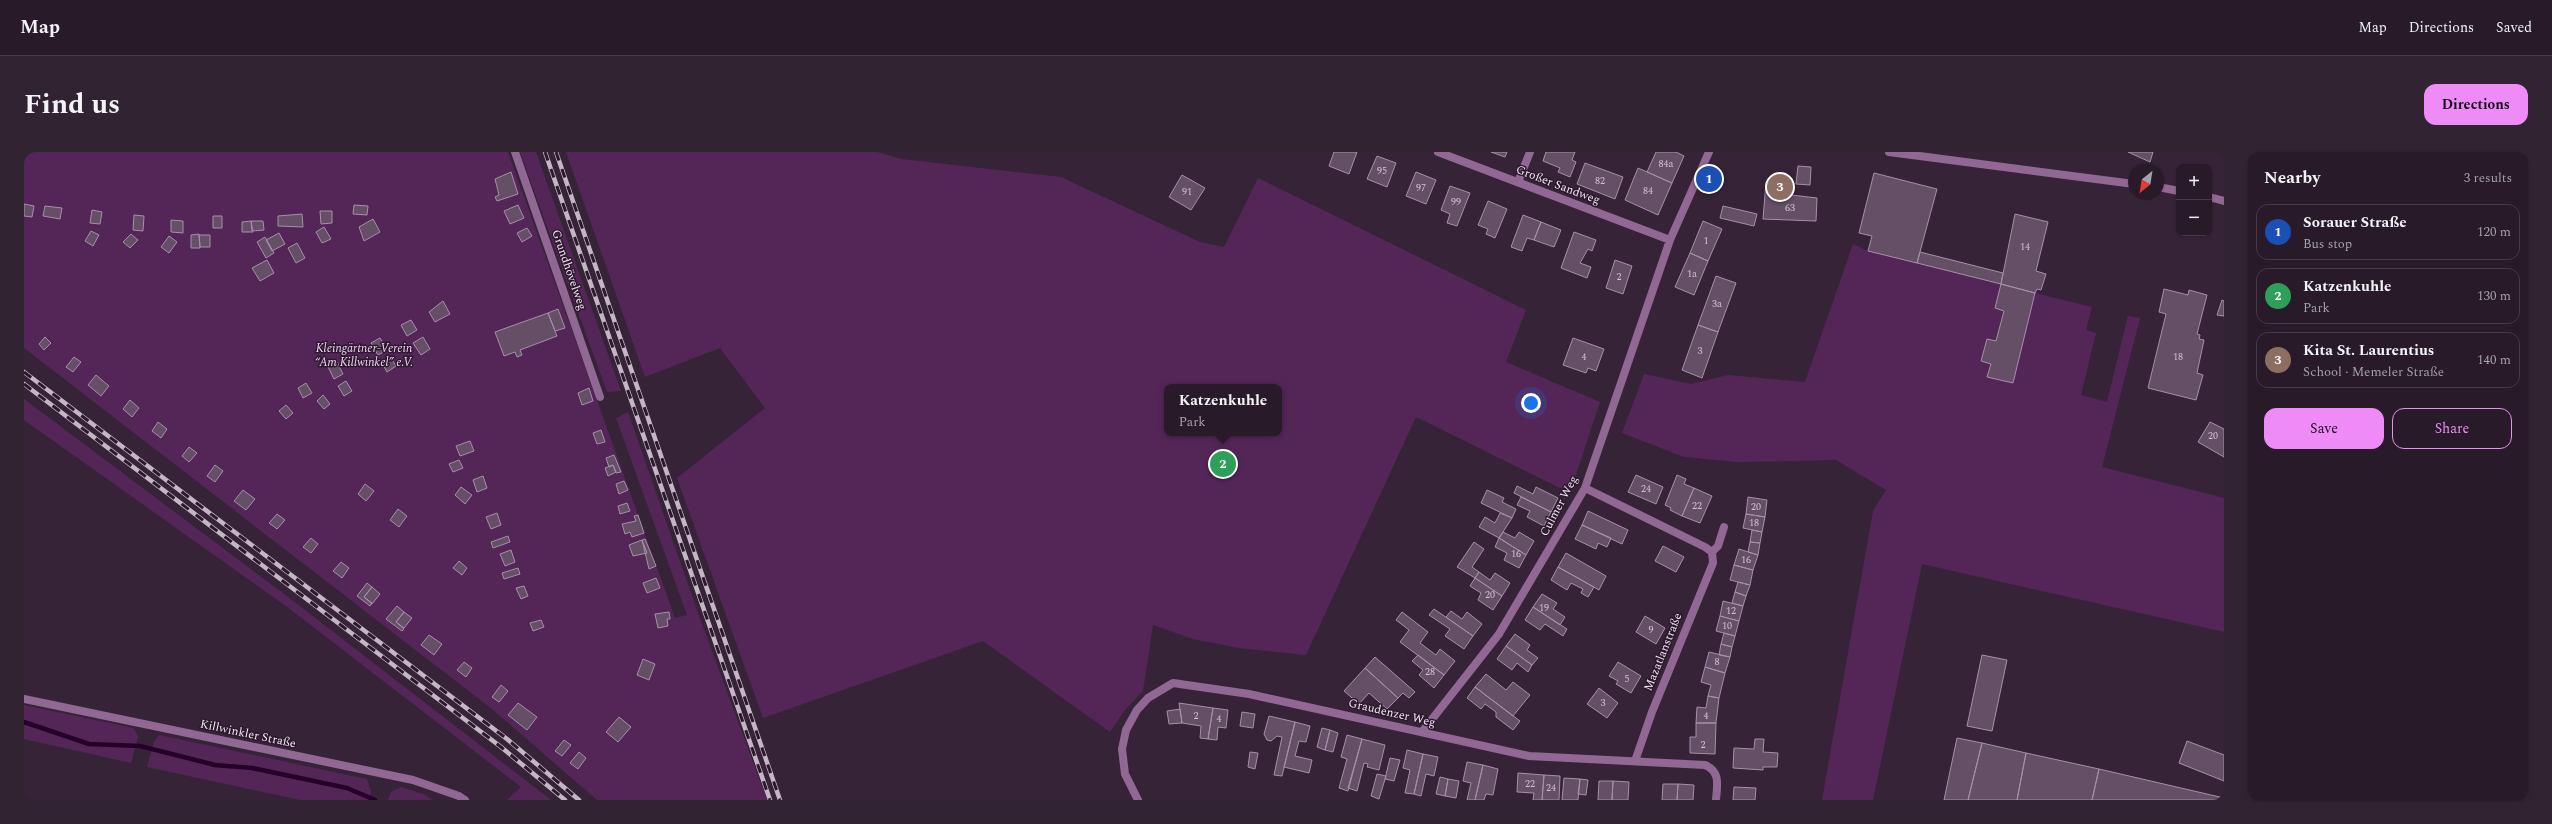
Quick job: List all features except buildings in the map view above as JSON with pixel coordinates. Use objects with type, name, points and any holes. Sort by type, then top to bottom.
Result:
[{"type":"street","name":"Grundhövelweg","points":[[514,152],[600,397]]},
{"type":"street","name":"Großer Sandweg","points":[[1438,152],[1670,240]]},
{"type":"street","points":[[1518,182],[1530,152]]},
{"type":"street","name":"Culmer Weg","points":[[1422,732],[1498,634],[1585,488],[1670,240],[1708,152]]},
{"type":"street","points":[[1889,152],[2128,183]]},
{"type":"street","points":[[2164,189],[2176,191]]},
{"type":"street","points":[[2212,198],[2224,201]]},
{"type":"street","points":[[1585,488],[1705,547],[1712,552]]},
{"type":"street","name":"Mazatlanstraße","points":[[1635,761],[1652,712],[1713,564],[1712,552],[1718,546],[1724,527]]},
{"type":"street","name":"Graudenzer Weg","points":[[1138,800],[1125,774],[1122,749],[1126,730],[1137,710],[1148,698],[1173,684],[1249,694],[1529,756],[1705,765],[1713,769],[1717,775],[1716,800]]},
{"type":"street","name":"Killwinkler Straße","points":[[24,699],[413,780],[459,796],[465,800]]},
{"type":"green space","name":"Kleingärtner-Verein “Am Killwinkel” e.V.","points":[[24,152],[508,152],[675,618],[687,615],[616,418],[628,412],[698,613],[767,800],[597,800],[492,709],[24,348]]},
{"type":"green space","points":[[520,152],[536,152],[621,391],[607,392]]},
{"type":"green space","points":[[566,152],[877,152],[901,159],[1061,177],[1200,242],[1224,247],[1258,178],[1526,310],[1506,362],[1600,402],[1570,493],[1416,417],[1306,655],[1239,648],[1193,639],[1153,625],[1143,691],[1125,710],[1110,732],[983,641],[763,718],[677,478],[765,408],[720,348],[645,377]]},
{"type":"green space","points":[[1853,244],[1868,251],[2001,284],[1995,308],[2004,311],[1996,341],[1987,339],[1981,361],[1991,364],[1988,377],[2013,383],[2035,293],[2092,307],[2086,330],[2096,333],[2081,395],[2107,402],[2128,316],[2140,318],[2102,467],[2224,498],[2224,632],[1922,564],[1873,800],[1822,800],[1873,511],[1886,490],[1836,460],[1737,462],[1684,457],[1622,433],[1644,374],[1691,384],[1728,375],[1805,382]]},
{"type":"green space","points":[[24,399],[292,600],[551,800],[507,800],[521,787],[286,606],[24,420]]},
{"type":"green space","points":[[24,705],[133,728],[138,736],[131,763],[24,739]]},
{"type":"green space","points":[[159,735],[367,779],[371,792],[369,800],[300,800],[147,767],[154,742]]},
{"type":"green space","points":[[401,787],[423,794],[432,800],[388,800],[391,792]]},
{"type":"waterway","points":[[24,722],[89,744],[140,746],[215,765],[252,768],[347,788],[375,800]]},
{"type":"railway","points":[[545,152],[770,800]]},
{"type":"railway","points":[[556,152],[780,800]]},
{"type":"railway","points":[[24,372],[507,739],[579,800]]},
{"type":"railway","points":[[24,384],[501,747],[565,800]]},
{"type":"place","name":"Sorauer Straße","points":[[1709,179]]},
{"type":"place","name":"Kita St. Laurentius","points":[[1780,187]]},
{"type":"place","name":"Katzenkuhle","points":[[1223,464]]}]
